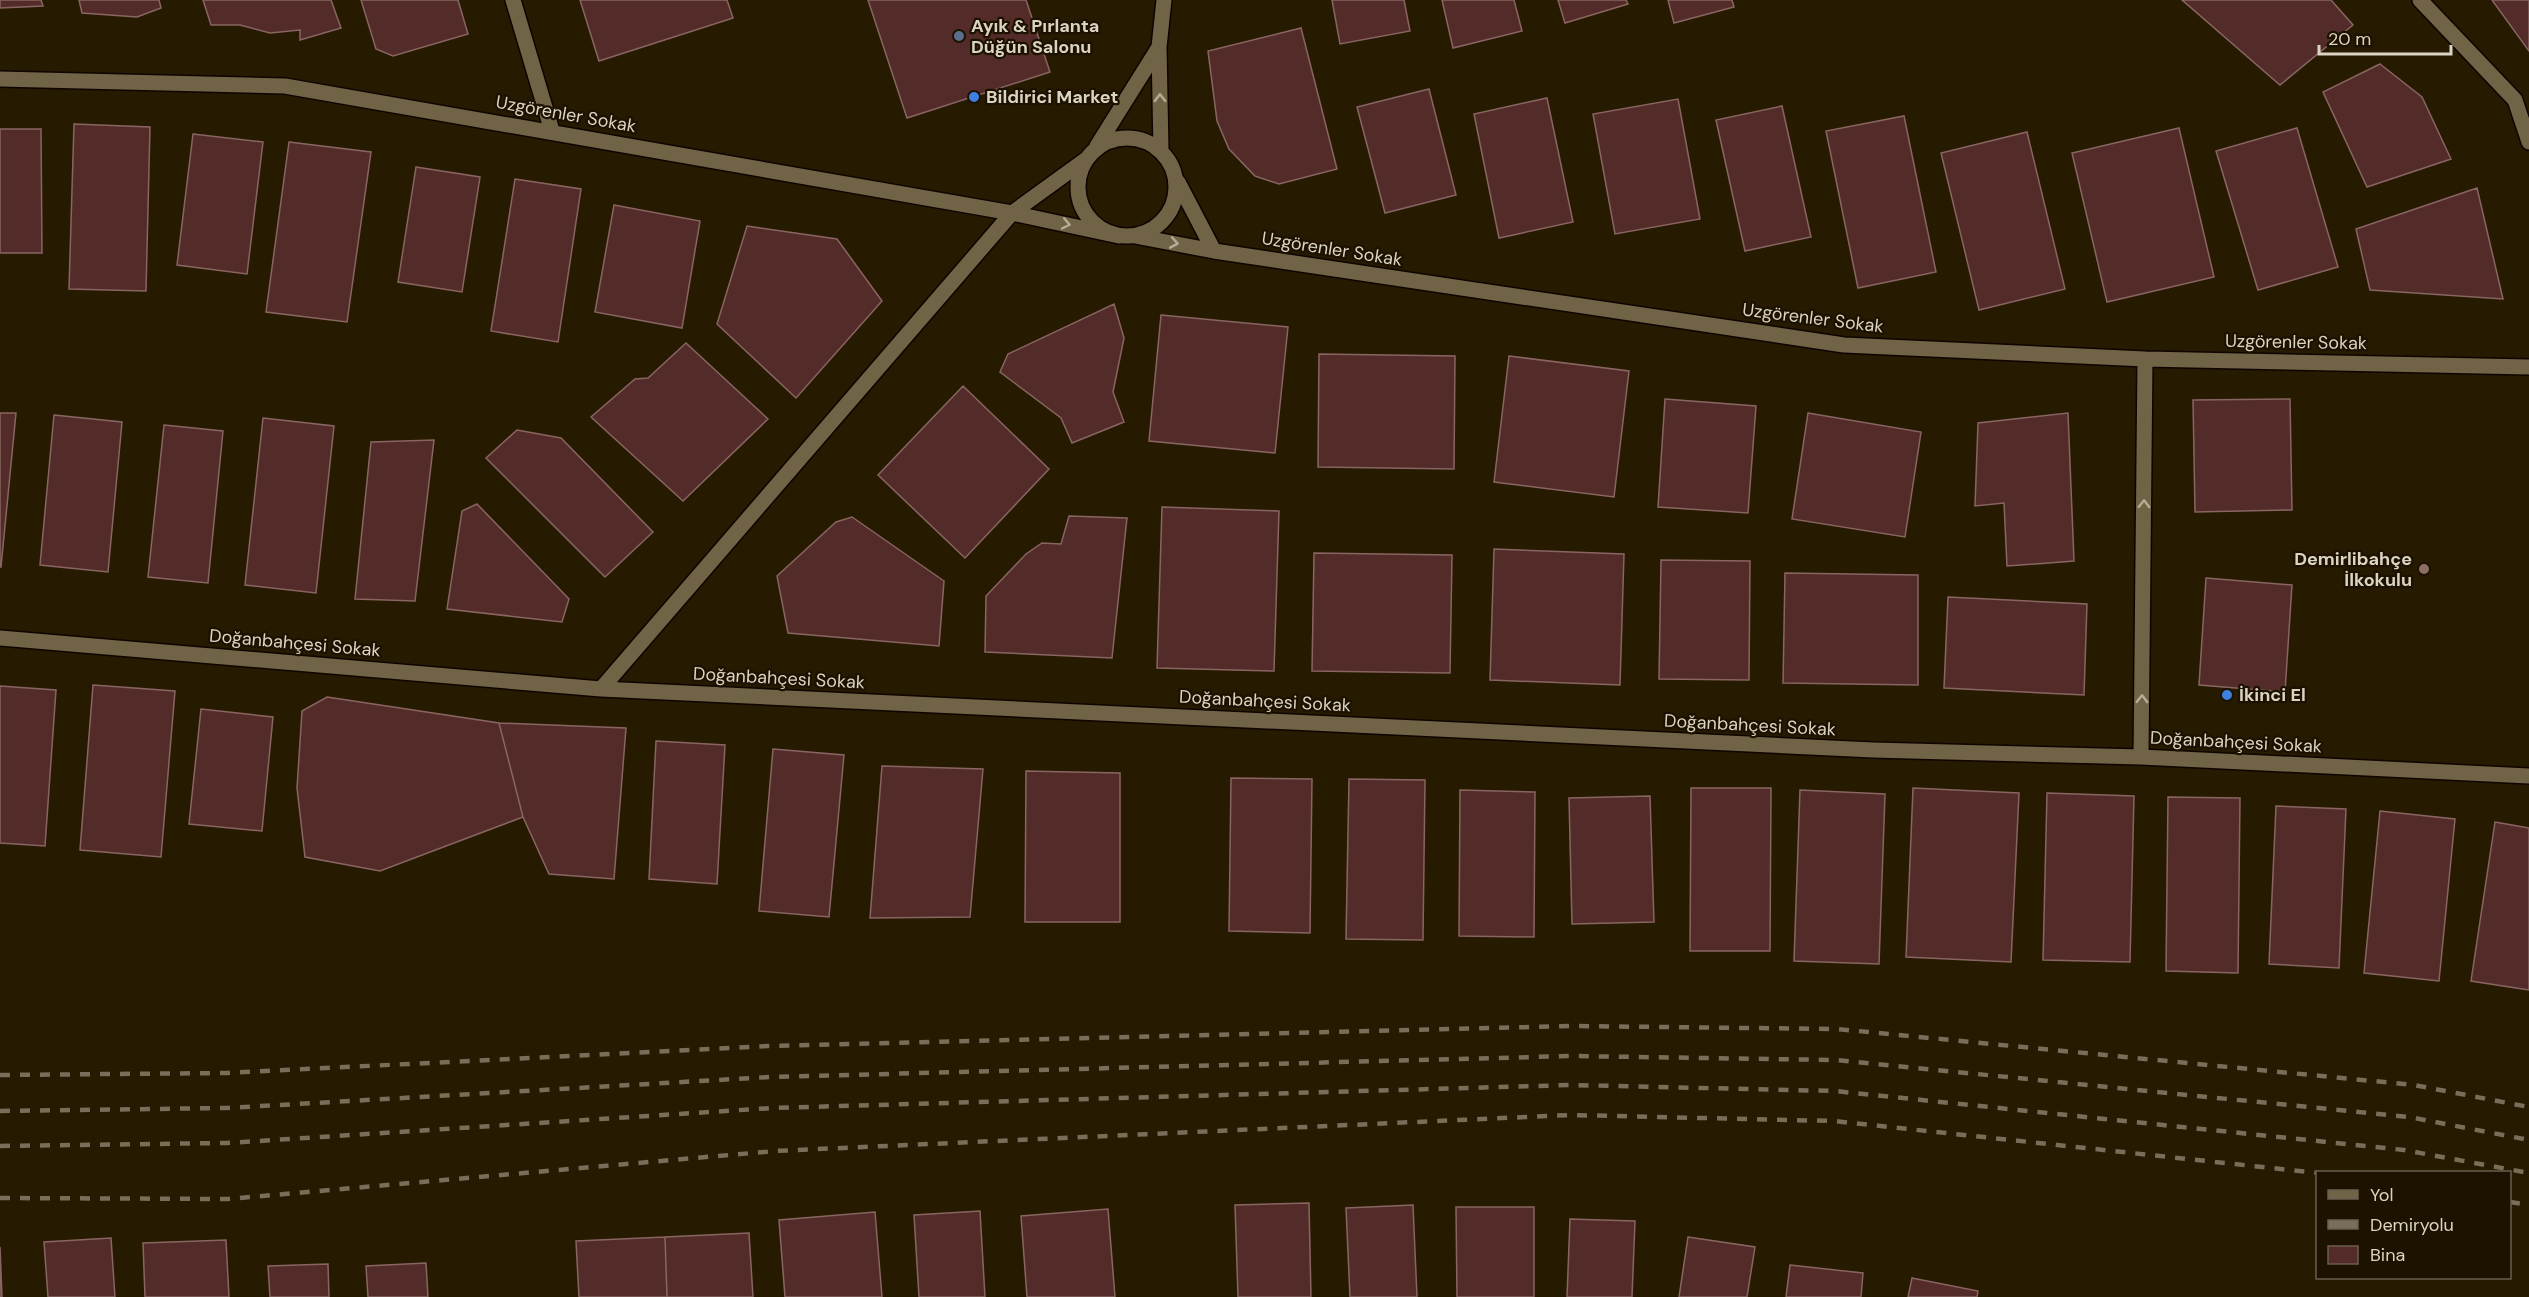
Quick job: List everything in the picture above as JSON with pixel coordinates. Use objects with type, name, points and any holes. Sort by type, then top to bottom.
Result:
[{"type":"street","points":[[513,0],[552,132]]},
{"type":"street","points":[[1161,150],[1159,47],[1164,0]]},
{"type":"street","points":[[2420,0],[2515,100],[2529,142]]},
{"type":"street","points":[[601,689],[1012,213],[1085,160],[1097,148],[1159,47]]},
{"type":"street","name":"Uzgörenler Sokak","points":[[0,79],[285,86],[1012,213],[1127,236],[1844,345],[2145,358],[2529,366]]},
{"type":"street","points":[[1097,148],[1112,139],[1130,137],[1146,141],[1161,150],[1168,158],[1176,180],[1214,250]]},
{"type":"street","points":[[1085,160],[1079,175],[1078,192],[1082,207],[1091,221],[1104,231],[1127,236],[1150,231],[1162,222],[1171,210],[1176,195],[1176,180]]},
{"type":"street","points":[[2141,757],[2145,358]]},
{"type":"street","name":"Doğanbahçesi Sokak","points":[[0,638],[601,689],[1862,750],[2141,757],[2529,776]]},
{"type":"building","points":[[0,0],[41,0],[43,6],[0,8]]},
{"type":"building","points":[[79,0],[159,0],[161,8],[137,17],[82,13]]},
{"type":"building","points":[[203,0],[331,0],[341,28],[300,40],[300,30],[270,33],[240,25],[211,25]]},
{"type":"building","points":[[361,0],[458,0],[468,34],[393,56],[376,49]]},
{"type":"building","points":[[580,0],[727,0],[733,18],[599,61]]},
{"type":"building","name":"Ayık & Pırlanta Düğün Salonu","points":[[868,0],[1026,0],[1050,72],[907,118]]},
{"type":"building","points":[[1332,0],[1404,0],[1410,31],[1340,44]]},
{"type":"building","points":[[1442,0],[1514,0],[1522,31],[1453,48]]},
{"type":"building","points":[[1558,0],[1626,0],[1628,4],[1565,23]]},
{"type":"building","points":[[1668,0],[1732,0],[1734,7],[1674,23]]},
{"type":"building","points":[[2182,0],[2331,0],[2353,25],[2280,85]]},
{"type":"building","points":[[2492,0],[2529,0],[2529,51]]},
{"type":"building","points":[[1301,28],[1337,169],[1279,184],[1255,176],[1229,149],[1217,121],[1208,51]]},
{"type":"building","points":[[2380,64],[2422,97],[2451,159],[2367,187],[2323,92]]},
{"type":"building","points":[[1429,89],[1456,195],[1385,213],[1357,107]]},
{"type":"building","points":[[1547,98],[1573,222],[1499,238],[1474,114]]},
{"type":"building","points":[[1678,99],[1700,219],[1615,234],[1593,114]]},
{"type":"building","points":[[1782,106],[1811,237],[1745,251],[1716,120]]},
{"type":"building","points":[[1904,116],[1936,272],[1858,288],[1826,131]]},
{"type":"building","points":[[74,124],[150,127],[146,291],[69,289]]},
{"type":"building","points":[[2179,128],[2214,277],[2107,302],[2072,153]]},
{"type":"building","points":[[2297,128],[2338,267],[2258,290],[2216,151]]},
{"type":"building","points":[[0,129],[41,129],[42,253],[0,253]]},
{"type":"building","points":[[2027,132],[2065,289],[1979,310],[1941,153]]},
{"type":"building","points":[[193,134],[263,142],[247,274],[177,265]]},
{"type":"building","points":[[289,142],[371,152],[347,322],[266,312]]},
{"type":"building","points":[[416,167],[480,177],[462,292],[398,282]]},
{"type":"building","points":[[515,179],[581,189],[558,342],[491,331]]},
{"type":"building","points":[[2477,188],[2503,299],[2370,290],[2356,229]]},
{"type":"building","points":[[614,205],[700,221],[682,328],[595,312]]},
{"type":"building","points":[[747,226],[837,239],[882,301],[796,398],[717,324]]},
{"type":"building","points":[[1114,304],[1124,338],[1113,392],[1124,422],[1072,443],[1061,418],[1000,372],[1008,354]]},
{"type":"building","points":[[1161,315],[1288,327],[1275,453],[1149,441]]},
{"type":"building","points":[[686,343],[768,419],[683,501],[591,417],[635,379],[648,378]]},
{"type":"building","points":[[1319,354],[1455,356],[1454,469],[1318,467]]},
{"type":"building","points":[[1509,356],[1629,371],[1614,497],[1494,482]]},
{"type":"building","points":[[963,386],[1049,469],[965,558],[878,475]]},
{"type":"building","points":[[1665,399],[1756,406],[1748,513],[1658,507]]},
{"type":"building","points":[[2290,399],[2292,510],[2195,512],[2193,400]]},
{"type":"building","points":[[0,413],[16,413],[1,567],[0,567]]},
{"type":"building","points":[[1808,413],[1921,432],[1905,537],[1792,519]]},
{"type":"building","points":[[2068,413],[2074,561],[2007,566],[2004,503],[1975,506],[1978,423]]},
{"type":"building","points":[[54,415],[122,422],[108,572],[40,565]]},
{"type":"building","points":[[263,418],[334,426],[316,593],[245,585]]},
{"type":"building","points":[[164,425],[223,431],[208,583],[148,577]]},
{"type":"building","points":[[517,430],[561,438],[653,532],[605,577],[486,458]]},
{"type":"building","points":[[434,440],[415,601],[355,599],[371,442]]},
{"type":"building","points":[[477,504],[569,599],[562,622],[447,609],[462,511]]},
{"type":"building","points":[[1162,507],[1279,511],[1274,671],[1157,668]]},
{"type":"building","points":[[1069,516],[1127,518],[1112,658],[985,652],[986,596],[1026,554],[1042,543],[1061,544]]},
{"type":"building","points":[[852,517],[944,581],[939,646],[788,633],[777,576],[836,522]]},
{"type":"building","points":[[1494,549],[1624,554],[1620,685],[1490,680]]},
{"type":"building","points":[[1314,553],[1452,555],[1450,673],[1312,671]]},
{"type":"building","points":[[1661,560],[1750,561],[1749,680],[1659,679]]},
{"type":"building","points":[[1785,573],[1918,575],[1918,685],[1783,683]]},
{"type":"building","points":[[2206,578],[2292,585],[2285,692],[2199,685]]},
{"type":"building","points":[[1948,597],[2087,604],[2084,695],[1944,688]]},
{"type":"building","points":[[93,685],[175,691],[161,857],[80,850]]},
{"type":"building","points":[[0,686],[56,690],[45,846],[0,843]]},
{"type":"building","points":[[327,697],[499,723],[523,817],[380,871],[305,857],[297,788],[302,711]]},
{"type":"building","points":[[201,709],[273,717],[262,831],[189,824]]},
{"type":"building","points":[[499,723],[626,728],[614,879],[549,874],[523,817]]},
{"type":"building","points":[[656,741],[725,745],[717,884],[649,879]]},
{"type":"building","points":[[773,749],[844,755],[829,917],[759,911]]},
{"type":"building","points":[[882,766],[983,769],[970,917],[870,918]]},
{"type":"building","points":[[1026,771],[1120,773],[1120,922],[1025,922]]},
{"type":"building","points":[[1231,778],[1312,779],[1310,933],[1229,931]]},
{"type":"building","points":[[1349,779],[1425,780],[1423,940],[1346,939]]},
{"type":"building","points":[[1691,788],[1771,788],[1770,951],[1690,951]]},
{"type":"building","points":[[1913,788],[2019,793],[2011,962],[1906,957]]},
{"type":"building","points":[[1460,790],[1535,792],[1534,937],[1459,936]]},
{"type":"building","points":[[1800,790],[1885,794],[1879,964],[1794,961]]},
{"type":"building","points":[[2047,793],[2134,796],[2130,962],[2043,960]]},
{"type":"building","points":[[1650,796],[1654,922],[1572,924],[1569,798]]},
{"type":"building","points":[[2168,797],[2240,798],[2238,973],[2166,971]]},
{"type":"building","points":[[2276,806],[2346,809],[2339,968],[2269,964]]},
{"type":"building","points":[[2380,811],[2455,819],[2439,981],[2364,973]]},
{"type":"building","points":[[2495,822],[2529,828],[2529,990],[2471,981]]},
{"type":"building","points":[[1309,1203],[1311,1297],[1238,1297],[1235,1205]]},
{"type":"building","points":[[1413,1205],[1417,1297],[1350,1297],[1346,1208]]},
{"type":"building","points":[[1456,1207],[1534,1207],[1534,1297],[1457,1297]]},
{"type":"building","points":[[1108,1209],[1115,1297],[1027,1297],[1021,1216]]},
{"type":"building","points":[[980,1211],[985,1297],[919,1297],[914,1215]]},
{"type":"building","points":[[875,1212],[882,1297],[785,1297],[779,1220]]},
{"type":"building","points":[[1570,1219],[1635,1221],[1632,1297],[1567,1297]]},
{"type":"building","points":[[749,1233],[753,1297],[667,1297],[665,1237]]},
{"type":"building","points":[[665,1237],[667,1297],[579,1297],[576,1241]]},
{"type":"building","points":[[1688,1237],[1755,1247],[1747,1297],[1679,1297]]},
{"type":"building","points":[[111,1238],[115,1297],[48,1297],[44,1242]]},
{"type":"building","points":[[226,1240],[229,1297],[145,1297],[143,1243]]},
{"type":"building","points":[[0,1247],[2,1297],[0,1297]]},
{"type":"building","points":[[426,1263],[428,1297],[368,1297],[366,1266]]},
{"type":"building","points":[[328,1264],[329,1297],[270,1297],[268,1266]]},
{"type":"building","points":[[1790,1265],[1863,1273],[1861,1297],[1786,1297]]},
{"type":"building","points":[[1912,1278],[1978,1291],[1977,1297],[1908,1297]]},
{"type":"railway","points":[[0,1075],[227,1073],[768,1046],[1574,1026],[1837,1029],[2414,1085],[2529,1107]]},
{"type":"railway","points":[[0,1111],[227,1108],[770,1077],[1572,1056],[1836,1060],[2409,1117],[2529,1140]]},
{"type":"railway","points":[[0,1146],[227,1143],[772,1108],[1571,1085],[1835,1091],[2404,1150],[2529,1173]]},
{"type":"railway","points":[[0,1198],[228,1199],[775,1151],[1570,1115],[1834,1121],[2316,1173]]},
{"type":"railway","points":[[2511,1202],[2529,1205]]},
{"type":"place","name":"Ayık & Pırlanta Düğün Salonu","points":[[959,36]]},
{"type":"place","name":"Bildirici Market","points":[[974,97]]},
{"type":"place","name":"Demirlibahçe İlkokulu","points":[[2424,569]]},
{"type":"place","name":"İkinci El","points":[[2227,695]]}]
